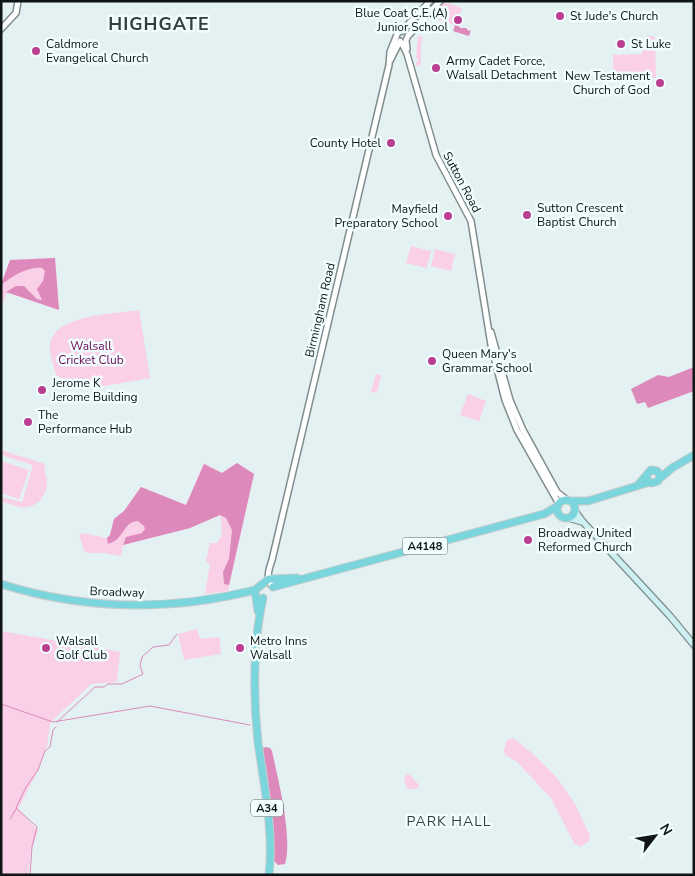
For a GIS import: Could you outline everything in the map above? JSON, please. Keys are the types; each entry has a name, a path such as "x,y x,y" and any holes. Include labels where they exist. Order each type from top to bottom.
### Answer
{"highway":[{"path":"672,468 649,471 648,479 656,482 672,468 694,455"},
{"path":"655,470 659,473 659,479"},
{"name":"A4148","path":"544,514 565,517 588,501 638,485 648,479"},
{"name":"A4148","path":"259,595 274,587 305,578 544,514 568,501 588,501"},
{"path":"568,501 574,505 575,510"},
{"path":"558,505 557,510 565,517"},
{"name":"A4148","path":"272,579 305,578"},
{"path":"272,579 274,587"},
{"path":"259,595 272,579"},
{"name":"Broadway","path":"1,584 40,595 75,601 140,606 259,595"},
{"name":"A34","path":"259,595 256,656 256,720 269,819 270,875"}],"main road":[{"path":"575,510 583,522 670,616 694,645"},
{"path":"565,517 583,522"}],"street":[{"path":"1,29 16,13 18,1"},
{"path":"402,39 407,32 402,31 430,1"},
{"name":"Birmingham Road","path":"272,579 272,560 389,65 402,39 440,1"},
{"name":"Sutton Road","path":"402,39 436,154 471,222 491,345 511,416 558,505"},
{"name":"Sutton Road","path":"487,322 510,400 523,430 558,492 568,501"}],"green space":[{"path":"444,2 462,8 455,25 431,17"},
{"path":"647,35 655,37 656,78 613,78 613,55 642,54"},
{"path":"418,36 423,37 421,65 416,66 418,61 416,57"},
{"path":"411,246 431,251 427,268 406,263"},
{"path":"435,249 455,254 451,271 431,266"},
{"path":"55,258 59,310 7,292 1,308 1,284 10,260"},
{"name":"Walsall Cricket Club","path":"139,310 150,378 87,389 71,385 56,375 50,348 54,334 74,321 88,317"},
{"path":"376,374 381,375 377,393 371,392"},
{"path":"468,394 486,401 479,421 460,415"},
{"path":"1,450 45,464 44,469 47,483 45,493 35,504 21,507 1,501 1,497 22,502 33,465 1,455"},
{"path":"1,461 29,470 19,499 1,493"},
{"path":"204,463 222,473 237,463 254,474 228,591 205,594 210,564 206,561 210,543 217,543 222,534 220,515 190,528 123,545 121,556 87,553 84,551 79,534 107,538 110,535 114,519 124,511 141,487 186,505"},
{"path":"197,629 200,639 219,637 221,654 184,660 178,634"},
{"name":"Walsall Golf Club","path":"1,631 120,652 117,682 91,684 50,723 47,746 38,770 18,809 38,831 31,850 28,875 1,875"},
{"path":"513,738 532,753 557,778 575,804 590,836 589,841 581,847 574,843 551,798 516,761 505,755 504,750 507,740"},
{"path":"407,774 419,785 417,789 407,789 404,779"}],"shaded area":[{"path":"452,22 457,22 460,28 471,30 469,36 453,31 455,25"},
{"path":"55,258 59,310 6,292 16,286 24,286 37,299 42,300 37,289 43,281 45,271 42,268 26,270 1,285 10,260"},
{"path":"694,367 694,391 648,408 645,402 637,404 631,389 658,375 669,377"},
{"path":"237,463 254,474 229,585 224,584 223,572 229,559 232,530 226,518 220,515 190,528 123,545 126,537 142,533 145,529 138,521 134,522 129,525 117,540 108,544 107,538 110,535 114,519 124,511 141,487 186,505 204,464 222,473"},
{"path":"266,747 272,751 286,824 287,853 285,864 278,865 274,861 273,825 262,748"}],"waterway":[{"path":"57,722 95,687 104,687 108,684 122,684 143,674 140,666 142,657 153,647 169,645 177,634"},
{"path":"1,704 53,722 150,706 250,725"},
{"path":"30,875 32,847 37,827 16,808 26,787 38,770 45,751 50,747 53,730 56,727"},
{"path":"10,819 16,809"}],"place":[{"name":"St Jude's Church","path":"560,16"},
{"name":"Blue Coat C.E.(A) Junior School","path":"458,20"},
{"name":"St Luke","path":"621,44"},
{"name":"Caldmore Evangelical Church","path":"36,51"},
{"name":"Army Cadet Force, Walsall Detachment","path":"436,68"},
{"name":"New Testament Church of God","path":"660,83"},
{"name":"County Hotel","path":"391,143"},
{"name":"Sutton Crescent Baptist Church","path":"527,215"},
{"name":"Mayfield Preparatory School","path":"448,216"},
{"name":"Queen Mary's Grammar School","path":"432,361"},
{"name":"Jerome K Jerome Building","path":"42,390"},
{"name":"The Performance Hub","path":"28,422"},
{"name":"Broadway United Reformed Church","path":"528,540"},
{"name":"Walsall Golf Club","path":"46,648"},
{"name":"Metro Inns Walsall","path":"240,648"}],"district":[{"name":"HIGHGATE","path":"159,24"},
{"name":"PARK HALL","path":"449,821"}]}
